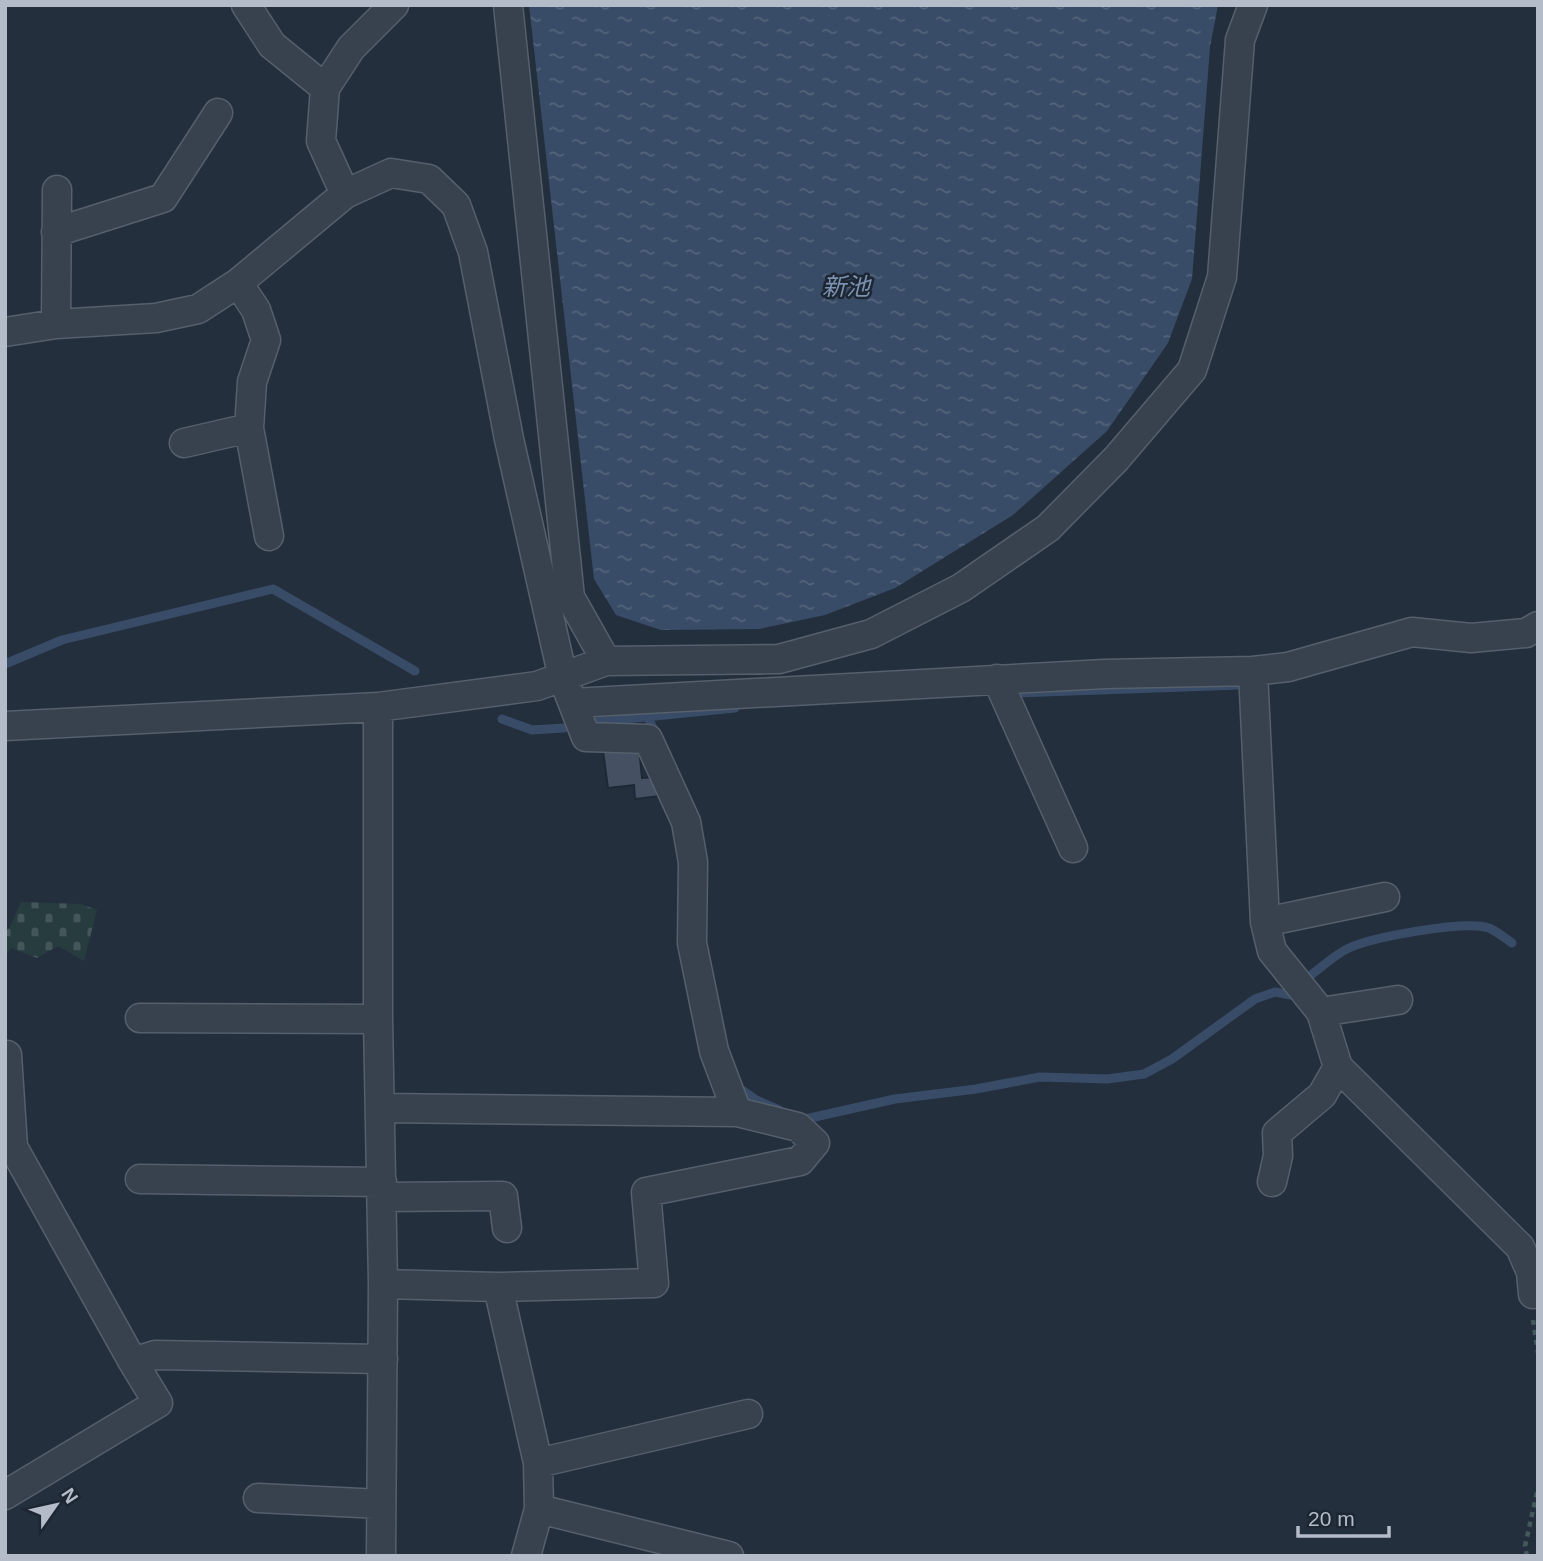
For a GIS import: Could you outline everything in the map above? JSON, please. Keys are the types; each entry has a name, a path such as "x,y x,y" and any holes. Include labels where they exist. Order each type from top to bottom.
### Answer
{"street":[{"path":"246,5 272,45 325,88"},
{"path":"345,194 321,141 325,88 351,48 394,5"},
{"path":"508,5 570,597 606,662"},
{"path":"568,690 606,662 779,659 872,634 961,588 1048,528 1116,459 1192,370 1222,277 1240,40 1253,5"},
{"path":"57,232 163,198 218,113"},
{"path":"5,332 56,324 156,318 198,309 238,283 345,194 391,173 429,179 456,205 473,252 509,439 568,690 586,737 648,739 686,822 693,862 692,943 714,1051 737,1112"},
{"path":"56,324 57,190"},
{"path":"238,283 256,310 266,340 252,382 249,428 269,536"},
{"path":"184,443 249,428"},
{"path":"5,726 378,707 537,686 568,690 1253,671 1288,667 1412,632 1471,638 1526,633 1538,626"},
{"path":"1253,671 1265,922 1272,951 1321,1012 1338,1068 1520,1247 1531,1272 1533,1294"},
{"path":"997,680 1073,848"},
{"path":"378,707 378,1019 382,1108 383,1284 381,1556"},
{"path":"1265,922 1385,897"},
{"path":"1321,1012 1398,1000"},
{"path":"141,1018 378,1019"},
{"path":"5,1495 158,1403 9,1144 7,1055"},
{"path":"1272,1182 1278,1156 1277,1133 1322,1095 1338,1068"},
{"path":"382,1108 737,1112 798,1127 815,1143 800,1161 646,1192 654,1283 498,1287 383,1284"},
{"path":"140,1179 503,1196 507,1228"},
{"path":"498,1287 538,1463 539,1509 526,1556"},
{"path":"133,1362 155,1355 383,1359"},
{"path":"538,1463 748,1414"},
{"path":"258,1498 381,1504"},
{"path":"539,1509 729,1556"}],"path":[{"path":"1527,1556 1525,1546 1538,1488"}],"green space":[{"path":"21,902 81,904 97,910 84,961 58,946 37,958 11,948 5,957 5,930 9,929"}],"water":[{"name":"新池","path":"529,5 1218,5 1210,47 1192,279 1168,343 1107,431 1013,515 895,588 825,615 759,629 661,630 616,615 594,579"}],"building":[{"path":"639,747 642,778 658,777 660,796 635,799 634,785 608,788 603,751"}],"waterway":[{"path":"5,664 62,640 273,589 415,671"},
{"path":"1015,693 1240,685"},
{"path":"595,722 735,708"},
{"path":"648,718 657,736"},
{"path":"502,719 532,730 564,728"},
{"path":"1308,977 1349,948 1377,939 1419,931 1477,926 1489,928 1512,943"},
{"path":"801,1120 895,1099 976,1089 1040,1077 1107,1079 1144,1074 1172,1059 1255,999 1275,992 1291,995"},
{"path":"736,1086 756,1100 779,1110"}]}
